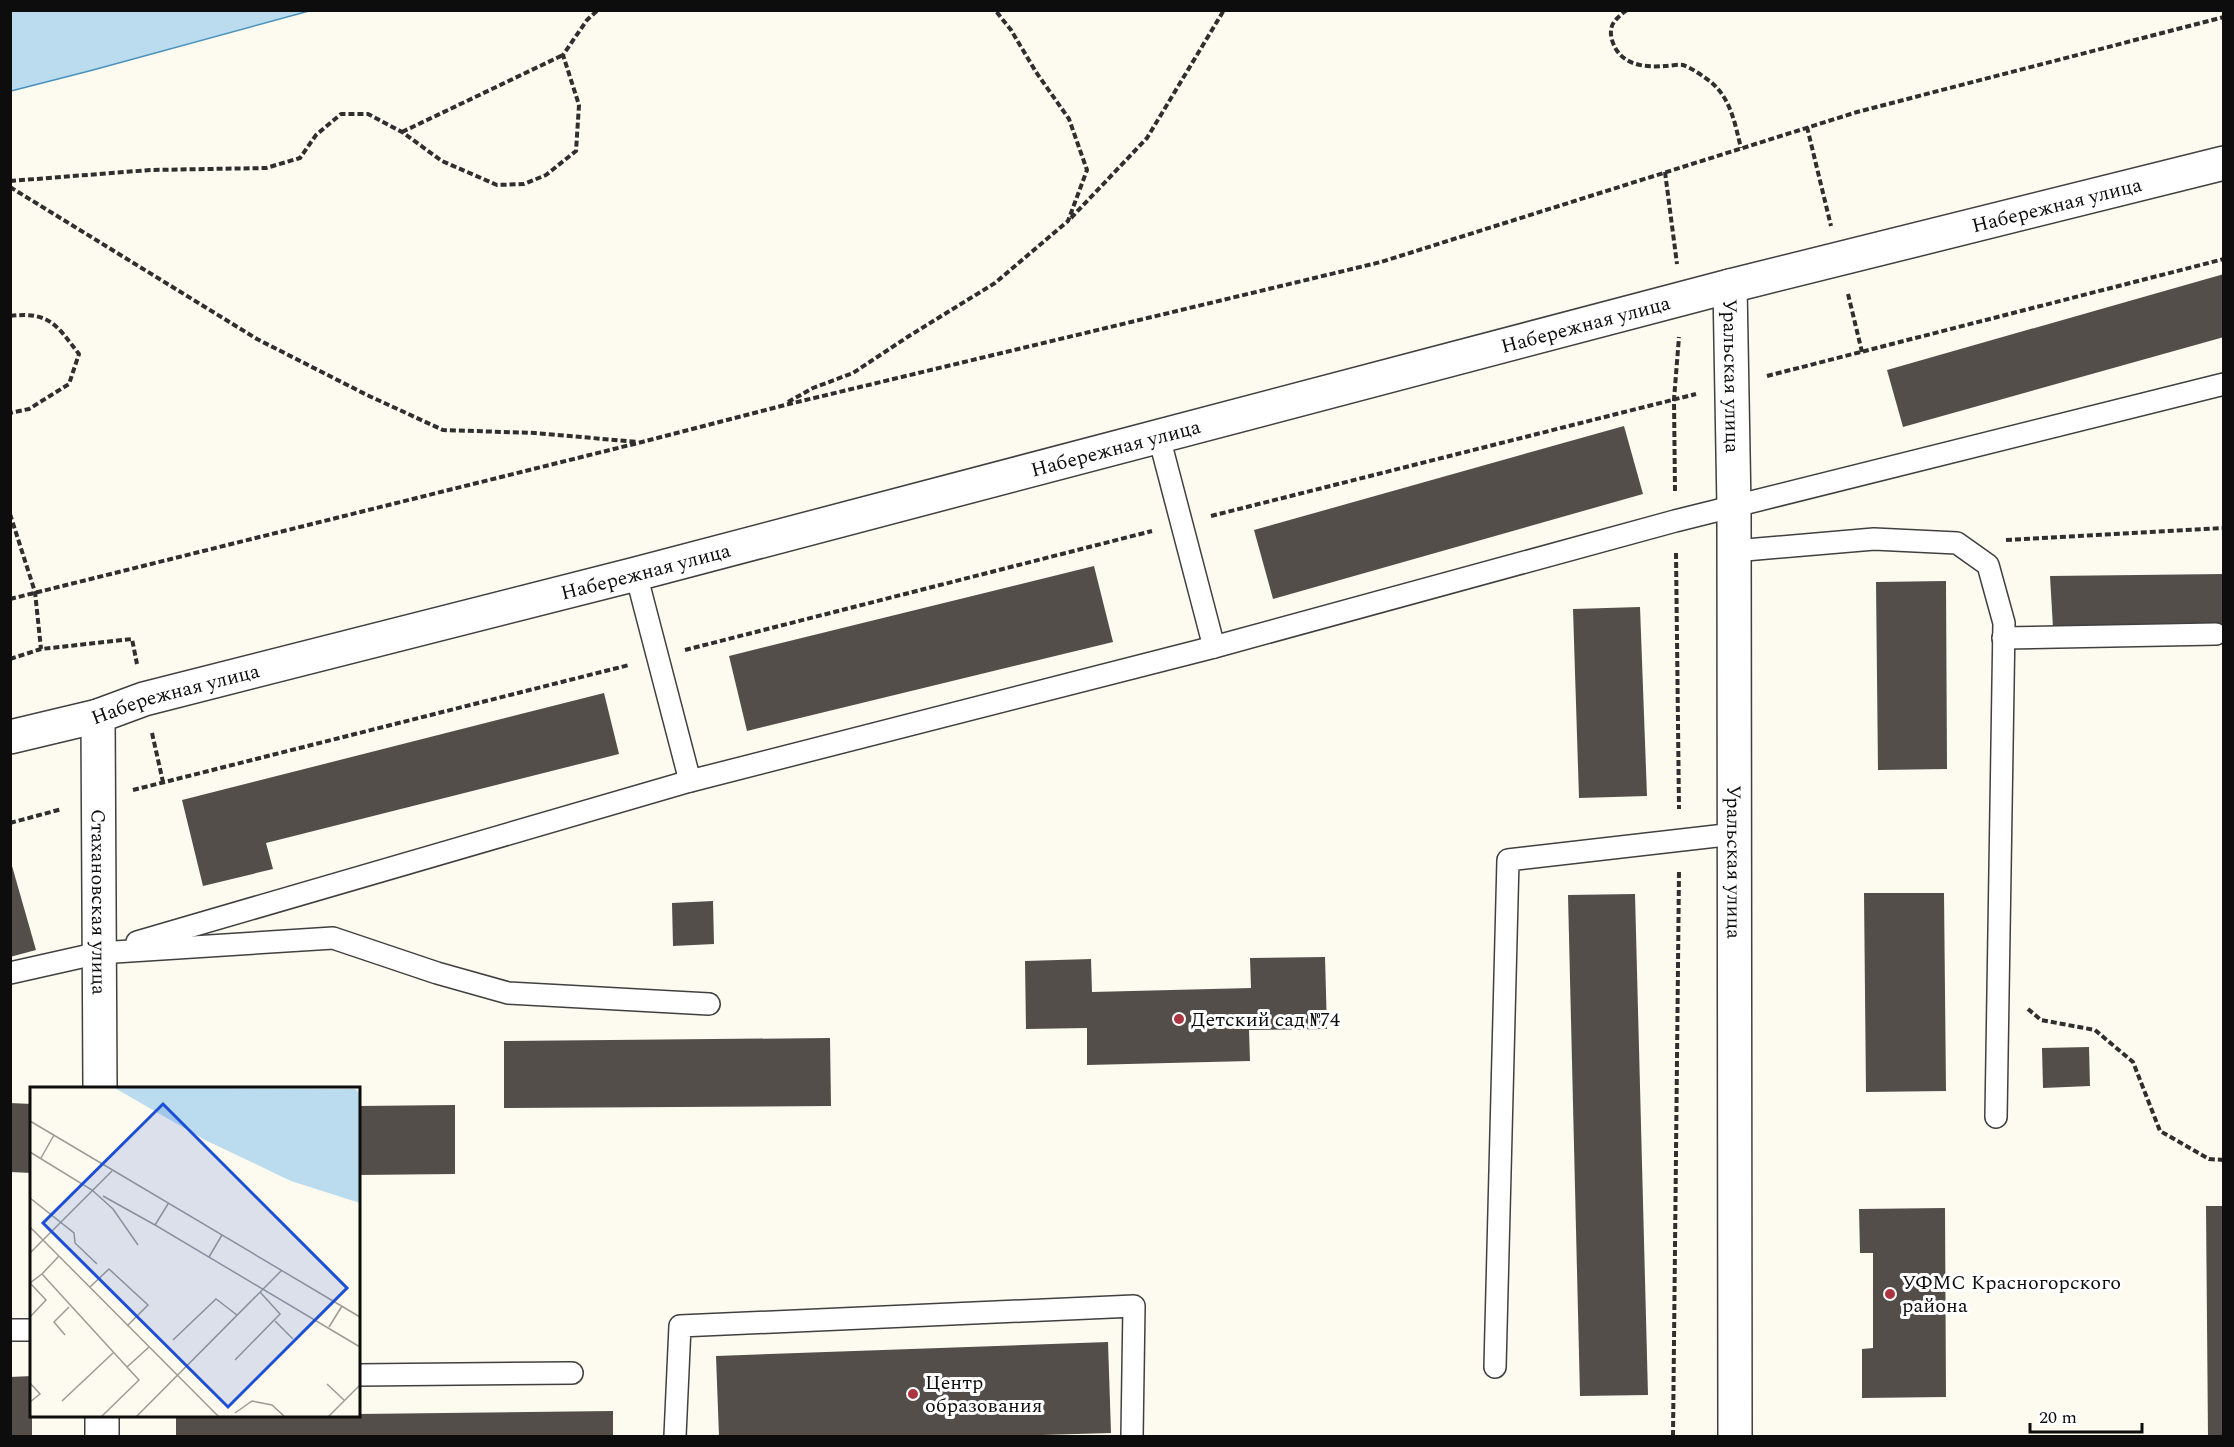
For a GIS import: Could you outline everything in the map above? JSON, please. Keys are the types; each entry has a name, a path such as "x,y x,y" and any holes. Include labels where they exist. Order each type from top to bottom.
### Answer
{"street":[{"name":"Набережная улица","path":"10,737 98,716 156,696 636,574 1730,286 2223,163"},
{"name":"Уральская улица","path":"1730,286 1734,508 1735,1437"},
{"name":"Стахановская улица","path":"98,716 100,1087"},
{"path":"102,1417 102,1437"}],"lane":[{"path":"10,973 99,953 690,781 1214,647 1675,521 2223,384"},
{"path":"1159,437 1214,647"},
{"path":"1734,551 1874,539 1957,543 1988,566 2004,622 1996,1117"},
{"path":"636,574 690,781"},
{"path":"2003,638 2216,634"},
{"path":"1495,1367 1508,860 1734,834"},
{"path":"99,953 333,938 437,973 508,993 709,1004"},
{"path":"675,1437 681,1326 1134,1306 1132,1437"},
{"path":"10,1330 30,1330"},
{"path":"360,1375 572,1373"}],"path":[{"path":"402,132 563,55 587,20 598,10"},
{"path":"995,10 1011,30 1036,72 1069,119 1087,170 1068,221"},
{"path":"784,405 813,388 854,373 994,283 1068,221 1147,138 1224,10"},
{"path":"1627,10 1613,21 1610,32 1613,45 1622,59 1639,65 1661,67 1682,65 1710,81 1722,93 1734,116 1741,148"},
{"path":"10,598 784,405 1382,262 1857,112 2223,17"},
{"path":"10,181 150,170 266,168 300,158 316,135 341,114 368,114 402,132 442,161 497,185 524,184 546,175 576,151 579,105 563,55"},
{"path":"1807,127 1862,352"},
{"path":"1665,172 1682,299 1674,399 1679,841 1673,1437"},
{"path":"10,187 257,339 367,395 443,430 535,433 642,442"},
{"path":"10,824 98,798 2223,260"},
{"path":"10,316 23,314 52,321 79,354 69,384 29,409 10,413"},
{"path":"10,514 35,592 41,649 10,659"},
{"path":"1957,543 2223,528"},
{"path":"1998,983 2042,1020 2095,1030 2133,1062 2160,1131 2209,1160 2223,1160"}],"water":[{"path":"11,10 309,11 11,91"}],"building":[{"path":"2224,274 2224,337 1903,427 1887,370"},
{"path":"1624,426 1643,494 1273,599 1254,530"},
{"path":"1094,566 1113,642 747,731 729,656"},
{"path":"2224,574 2224,628 2053,628 2050,576"},
{"path":"1946,581 1947,769 1878,770 1876,582"},
{"path":"1640,607 1647,796 1579,798 1573,609"},
{"path":"604,693 619,754 266,843 273,869 203,886 182,800"},
{"path":"10,859 36,950 10,957"},
{"path":"1864,893 1944,893 1946,1091 1866,1092"},
{"path":"1635,894 1648,1395 1580,1396 1568,895"},
{"path":"713,901 714,944 673,946 672,903"},
{"path":"1325,957 1327,1029 1249,1030 1250,1061 1087,1065 1087,1028 1026,1029 1025,961 1091,959 1092,992 1251,988 1250,958"},
{"path":"830,1038 831,1106 504,1108 504,1041"},
{"path":"2089,1047 2090,1086 2043,1088 2042,1048"},
{"path":"10,1103 30,1104 30,1173 10,1172"},
{"path":"455,1105 455,1174 360,1175 360,1106"},
{"path":"2206,1206 2224,1206 2224,1436 2208,1436"},
{"path":"1945,1208 1946,1397 1862,1398 1862,1349 1873,1348 1873,1253 1860,1253 1859,1209"},
{"name":"Центр образования","path":"1108,1342 1111,1433 1008,1436 719,1436 716,1356"},
{"path":"30,1376 32,1436 10,1436 10,1377"},
{"path":"613,1411 613,1436 176,1436 176,1417 360,1417 360,1414"}],"place":[{"name":"Детский сад №74","path":"1179,1019"},
{"name":"УФМС Красногорского района","path":"1890,1294"},
{"name":"Центр образования","path":"913,1394"}]}
